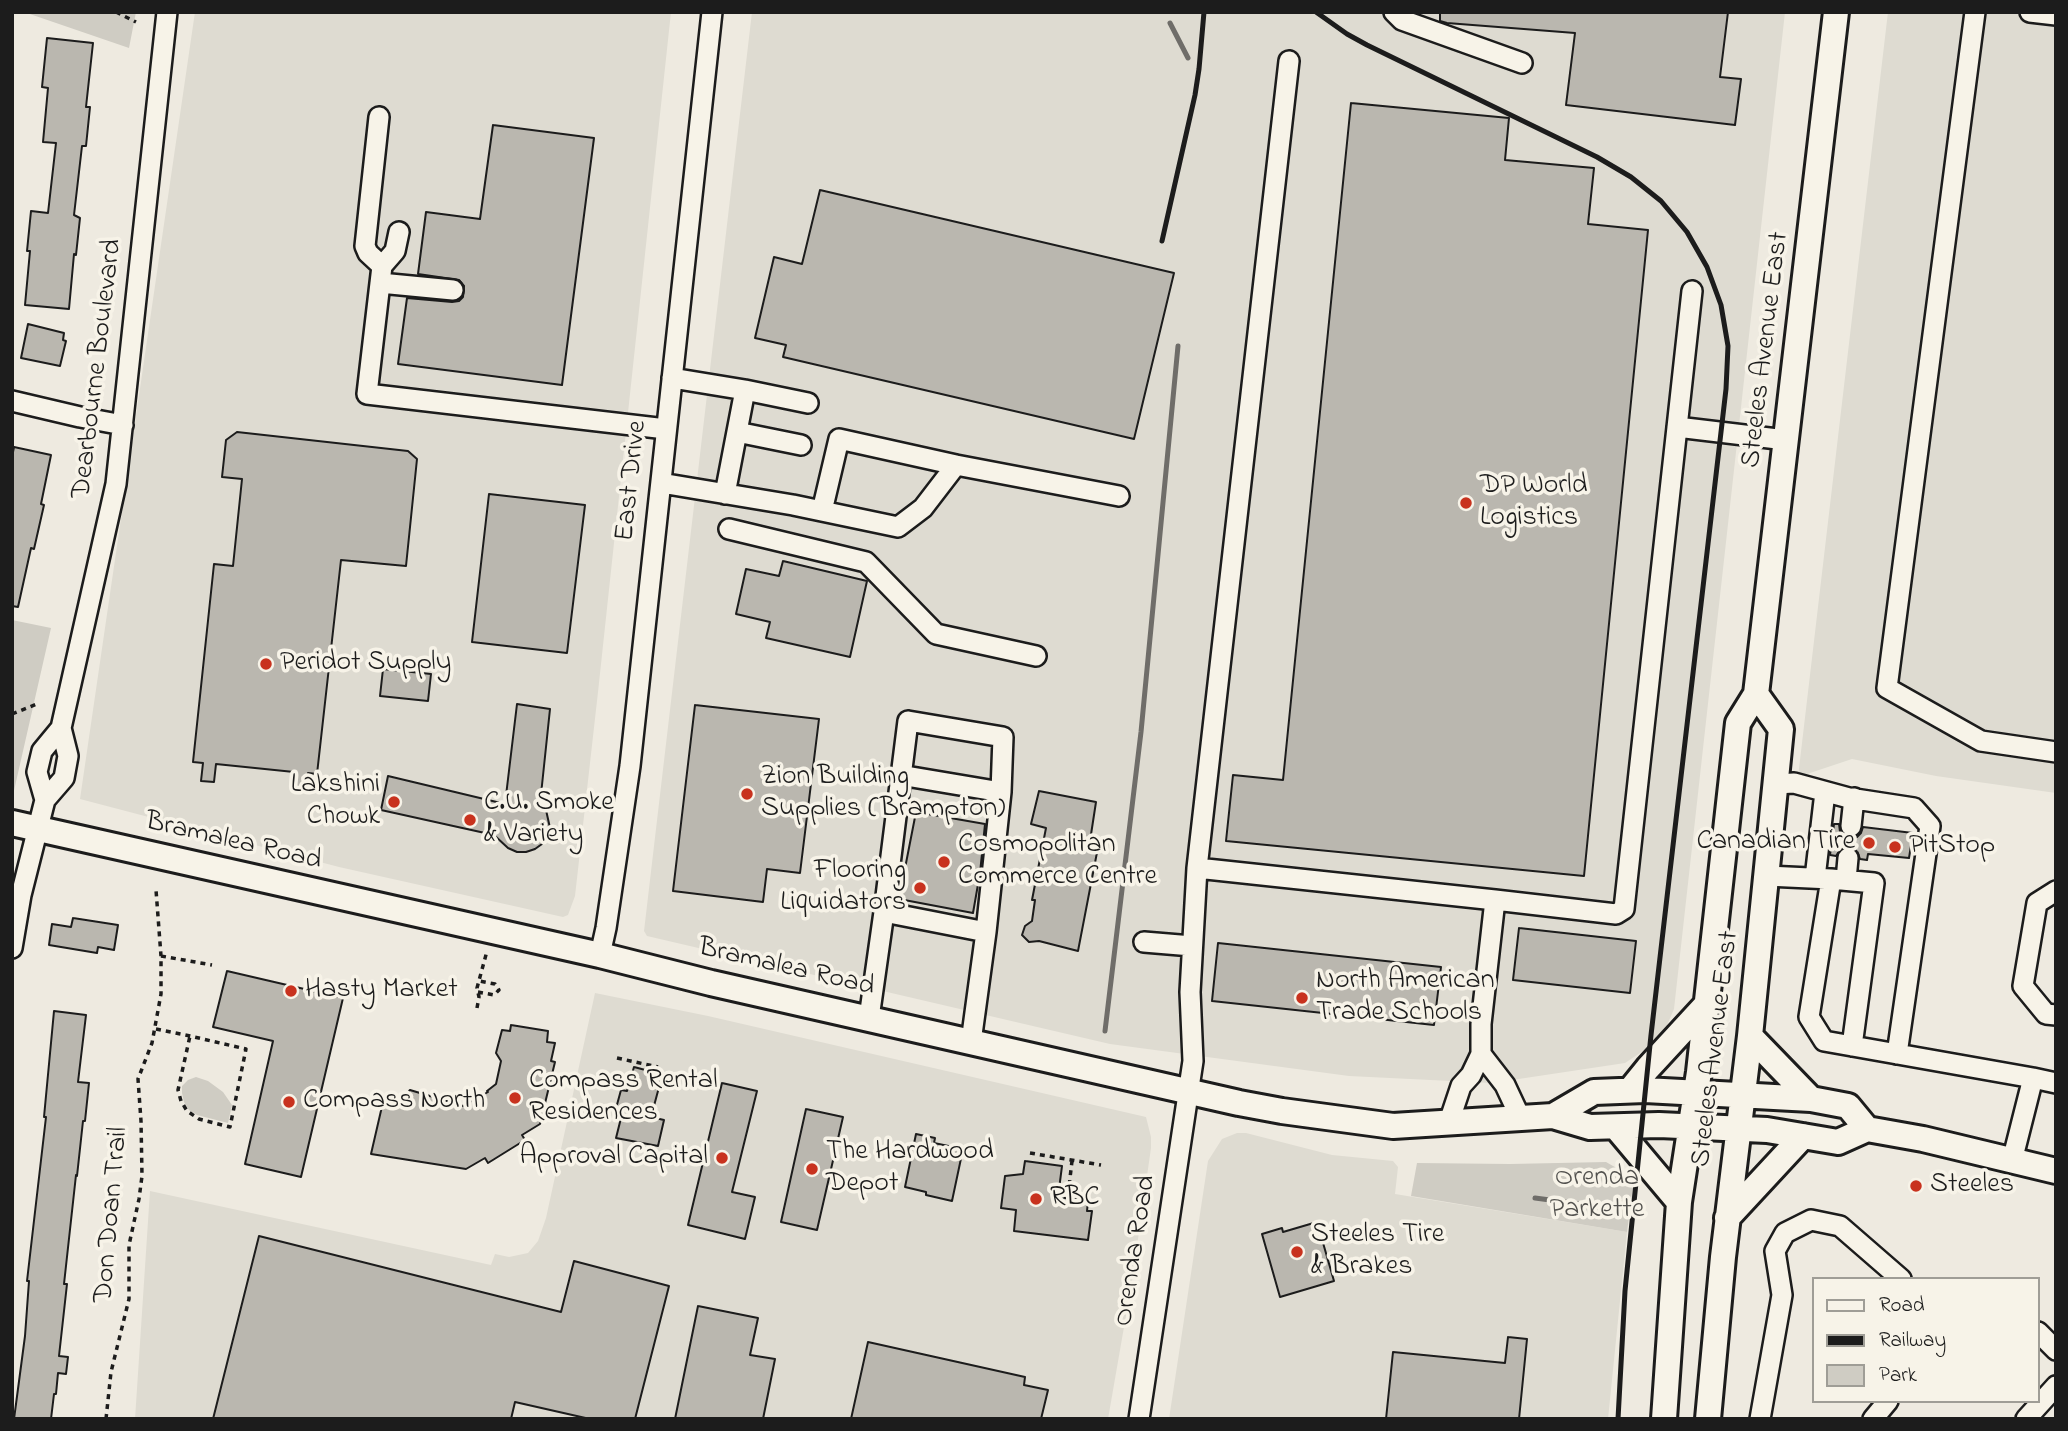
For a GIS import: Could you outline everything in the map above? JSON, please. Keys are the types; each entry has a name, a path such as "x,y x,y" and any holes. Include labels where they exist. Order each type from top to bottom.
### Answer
{"main road":[{"name":"Steeles Avenue East","path":"1664,1419 1679,1202 1707,1004 1738,723 1756,694 1836,12"},
{"name":"Steeles Avenue East","path":"1708,1419 1727,1217 1767,876 1781,729 1756,694"},
{"name":"Bramalea Road","path":"12,823 1282,1111 1378,1125 1553,1116 1590,1128 1659,1125 1767,1130 1838,1142 1867,1129 1848,1107 1811,1099 1631,1090 1594,1091 1553,1116"},
{"path":"1631,1090 1707,1004"},
{"path":"1749,1035 1811,1099"},
{"path":"1616,1127 1679,1202"},
{"path":"1867,1129 1923,1139 2056,1171"},
{"path":"1727,1217 1803,1136"}],"street":[{"name":"Dearbourne Boulevard","path":"12,948 20,895 45,800 64,778 68,756 61,728 116,484 167,12"},
{"name":"East Drive","path":"600,955 630,766 712,12"},
{"path":"1394,12 1402,20 1522,63"},
{"path":"1975,12 1887,688 1981,741 2056,752"},
{"path":"2030,12 2056,15"},
{"name":"Orenda Road","path":"1139,1419 1193,1060 1190,992 1197,868 1289,61"},
{"path":"379,117 365,246 381,275 453,290"},
{"path":"399,232 395,251 381,275 368,394 666,429"},
{"path":"1197,868 1616,914 1624,909 1692,291"},
{"path":"672,378 808,403"},
{"path":"725,494 745,390"},
{"path":"12,401 123,425"},
{"path":"1676,427 1786,440"},
{"path":"737,432 801,444"},
{"path":"822,512 839,439 956,465 1119,496"},
{"path":"661,483 898,527 923,508 956,465"},
{"path":"729,529 866,562 936,634 1036,656"},
{"path":"869,1018 908,721 1003,737 1002,792 971,1042"},
{"name":"Dearbourne Boulevard","path":"45,800 37,772 41,751 61,728"},
{"path":"900,775 1002,792"},
{"path":"1776,784 1794,783 1825,792 1914,808 1930,826 1897,1054"},
{"path":"1825,792 1830,879 1809,1017 1824,1041 2056,1083"},
{"path":"1851,826 1854,798"},
{"path":"1830,879 1848,858"},
{"path":"1767,876 1874,883 1852,1046"},
{"path":"2056,891 2037,903 2024,986 2046,1014 2056,1015"},
{"path":"1449,1122 1461,1086 1471,1075 1481,1054 1481,1024 1496,900"},
{"path":"884,912 986,932"},
{"path":"1144,942 1192,946"},
{"path":"1481,1054 1505,1085 1520,1117"},
{"path":"2012,1161 2033,1079"},
{"path":"1760,1419 1782,1296 1774,1251 1785,1233 1811,1220 1840,1226 1898,1277"},
{"path":"2040,1334 2056,1350"},
{"path":"2026,1419 2056,1386"},
{"path":"1873,1419 1886,1403"}],"path":[{"path":"116,12 136,22"},
{"path":"12,714 37,704"},
{"name":"Don Doan Trail","path":"106,1419 111,1372 129,1299 129,1245 142,1177 138,1079 148,1058 156,1029 161,994 156,890"},
{"path":"477,1008 479,981 492,932"},
{"path":"161,956 212,965"},
{"path":"478,992 494,995 499,990 495,984 479,981"},
{"path":"156,1029 190,1036 246,1049 230,1127 199,1119 187,1111 181,1101 178,1090 190,1036"},
{"path":"617,1058 658,1067"},
{"path":"1030,1153 1101,1165"},
{"path":"1068,1195 1072,1161"}],"shaded area":[{"path":"195,12 671,12 575,896 568,915 563,917 339,867 80,799"},
{"path":"752,12 1785,12 1674,1009 1665,1030 1646,1049 1625,1063 1492,1083 1349,1076 1110,1044 647,936 644,931"},
{"path":"1888,12 2056,12 2056,793 1936,776 1852,759 1798,777"},
{"path":"595,993 708,1016 1146,1117 1151,1148 1108,1419 135,1419 150,1191 491,1265 495,1254 509,1257 528,1253 538,1241 546,1218"},
{"path":"1237,1133 1332,1155 1393,1161 1398,1167 1395,1194 1627,1232 1608,1419 1169,1419 1208,1161 1222,1139"}],"green space":[{"path":"24,12 136,12 129,48"},
{"path":"12,620 51,628 13,795 12,795"},
{"path":"196,1077 208,1081 223,1092 232,1105 228,1123 197,1115 189,1110 184,1102 182,1086"},
{"name":"Orenda Parkette","path":"1606,1162 1634,1178 1627,1232 1411,1196 1417,1163"}],"building":[{"path":"1440,12 1728,12 1720,77 1741,79 1735,125 1566,105 1575,33 1447,23 1440,21"},
{"path":"47,38 93,43 86,107 90,107 86,146 82,146 74,215 80,218 69,309 25,305 31,211 48,213 56,143 43,142 48,88 42,87"},
{"name":"DP World Logistics","path":"1351,103 1509,118 1505,160 1594,168 1588,224 1648,230 1584,876 1226,841 1233,775 1283,780"},
{"path":"493,125 594,138 562,385 398,364 407,298 452,302 463,297 464,286 459,280 418,274 426,212 480,219"},
{"path":"820,190 1174,273 1134,439 783,357 786,345 755,338 774,257 802,264"},
{"path":"28,324 64,333 63,340 66,341 60,366 21,358"},
{"name":"Peridot Supply","path":"237,432 408,451 417,459 406,566 341,560 317,774 308,773 306,792 292,791 294,772 216,764 214,782 201,781 203,763 193,762 214,564 233,566 242,479 222,477 226,440"},
{"path":"14,447 51,455 41,504 44,505 18,607 12,606"},
{"path":"489,494 585,505 567,653 472,642"},
{"path":"783,561 867,581 850,657 766,638 770,622 736,614 746,569 779,576"},
{"path":"383,669 431,674 428,701 380,696"},
{"path":"517,704 550,709 540,804 546,810 550,828 542,844 526,852 517,852 508,848 494,835 381,810 388,776 505,804"},
{"name":"Zion Building Supplies (Brampton)","path":"695,705 819,719 800,873 767,869 763,902 673,891"},
{"path":"1039,791 1096,802 1090,841 1099,842 1078,951 1039,941 1029,942 1022,935 1025,926 1032,921 1035,900 1032,900 1046,828 1031,824"},
{"name":"Cosmopolitan Commerce Centre","path":"916,812 985,824 973,913 899,899"},
{"name":"Canadian Tire","path":"1834,824 1839,824 1840,832 1849,838 1857,837 1863,827 1913,833 1909,858 1868,854 1867,860 1860,859 1856,848 1848,846 1842,847 1836,856 1830,855"},
{"path":"73,918 118,925 114,950 98,947 97,953 49,945 52,924 71,927"},
{"path":"1519,928 1636,941 1630,993 1513,980"},
{"path":"1218,943 1441,967 1434,1025 1212,1001"},
{"name":"Compass North","path":"227,971 343,998 301,1177 245,1164 273,1041 213,1027"},
{"path":"54,1011 86,1015 78,1082 89,1083 64,1284 67,1284 59,1356 68,1357 66,1374 58,1373 51,1419 14,1419 25,1336 27,1281 46,1117"},
{"name":"Compass Rental Residences","path":"511,1025 548,1031 547,1042 555,1043 551,1061 555,1062 540,1124 522,1135 525,1140 488,1163 485,1158 466,1169 371,1154 383,1102 395,1104 397,1096 405,1096 410,1090 463,1106 488,1092 496,1084 501,1061 496,1053 502,1030 510,1031"},
{"path":"634,1067 662,1076 651,1117 664,1120 658,1146 616,1138 622,1114 615,1112 621,1090 627,1091"},
{"path":"722,1083 757,1091 732,1192 755,1197 745,1239 688,1225"},
{"name":"The Hardwood Depot","path":"806,1109 843,1117 817,1230 781,1222"},
{"path":"916,1134 935,1138 934,1143 963,1149 952,1201 905,1187"},
{"name":"RBC","path":"1025,1161 1062,1166 1058,1197 1088,1201 1087,1211 1092,1211 1088,1240 1014,1231 1016,1210 1001,1208 1005,1176 1023,1174"},
{"path":"1317,1222 1334,1281 1280,1297 1262,1234 1282,1228 1283,1232"},
{"path":"259,1236 561,1312 574,1261 669,1286 635,1419 590,1419 515,1402 511,1419 213,1419"},
{"path":"698,1306 758,1318 750,1355 775,1359 763,1419 675,1419"},
{"path":"1508,1337 1527,1339 1519,1419 1386,1419 1393,1352 1505,1363"},
{"path":"868,1342 1025,1377 1024,1385 1048,1390 1041,1419 851,1419"}],"waterway":[{"path":"1170,23 1188,58"},
{"path":"1105,1031 1141,732 1178,346"},
{"path":"1535,1198 1603,1207"}],"tunnel":[{"path":"1848,858 1851,826"}],"railway":[{"path":"1162,241 1195,95 1204,12"},
{"path":"1316,12 1367,45 1597,157 1631,177 1661,201 1687,232 1707,267 1721,305 1728,346 1726,389 1651,1035 1625,1291 1618,1419"}],"place":[{"name":"DP World Logistics","path":"1466,503"},
{"name":"Peridot Supply","path":"266,664"},
{"name":"Zion Building Supplies (Brampton)","path":"747,794"},
{"name":"Lakshini Chowk","path":"394,802"},
{"name":"C.U. Smoke & Variety","path":"470,820"},
{"name":"Canadian Tire","path":"1869,843"},
{"name":"PitStop","path":"1895,847"},
{"name":"Cosmopolitan Commerce Centre","path":"944,862"},
{"name":"Flooring Liquidators","path":"920,888"},
{"name":"Hasty Market","path":"291,991"},
{"name":"North American Trade Schools","path":"1302,998"},
{"name":"Compass Rental Residences","path":"515,1098"},
{"name":"Compass North","path":"289,1102"},
{"name":"Approval Capital","path":"722,1158"},
{"name":"The Hardwood Depot","path":"812,1169"},
{"name":"Steeles","path":"1916,1186"},
{"name":"RBC","path":"1036,1199"},
{"name":"Steeles Tire & Brakes","path":"1297,1252"}]}
